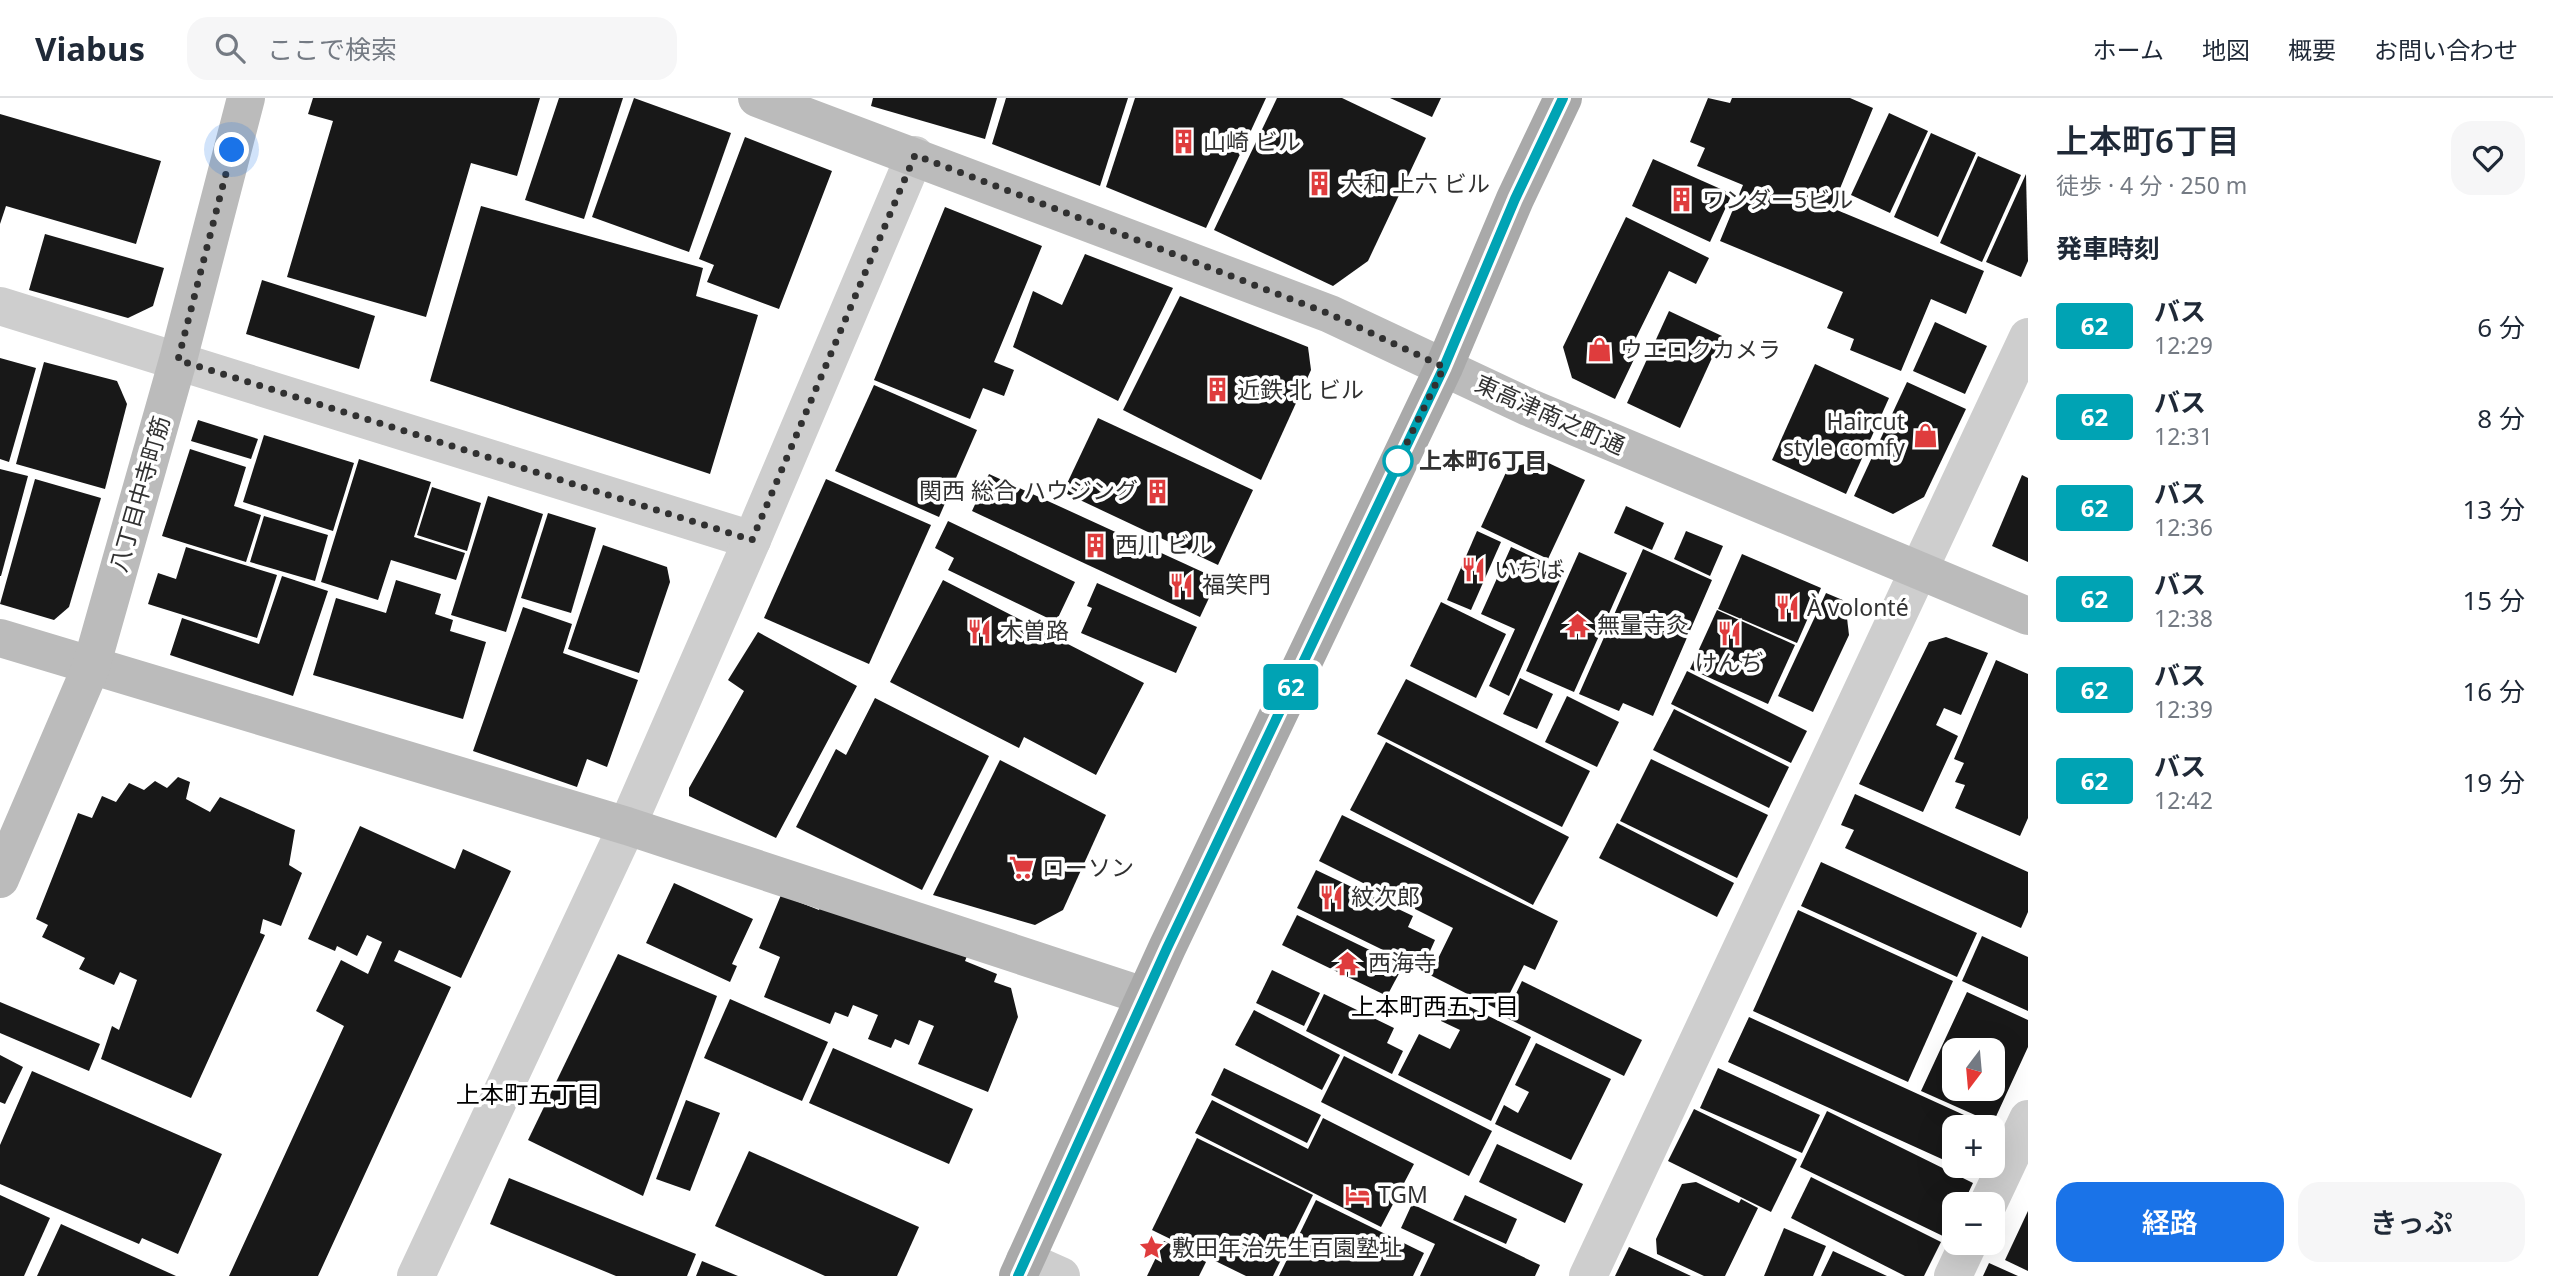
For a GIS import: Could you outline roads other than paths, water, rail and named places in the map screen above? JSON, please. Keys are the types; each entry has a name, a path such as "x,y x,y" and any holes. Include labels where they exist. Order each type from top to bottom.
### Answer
{"main road":[{"path":"1022,1268 1144,996 1444,367 1515,199 1563,98"}],"street":[{"name":"八丁目中寺町筋","path":"0,879 91,667 178,360 246,98"},
{"name":"東高津南之町通","path":"757,98 915,155 1330,314 1528,407 2028,616"},
{"path":"416,1276 627,826 915,155"},
{"path":"0,306 752,540"},
{"path":"1588,1276 2028,337"},
{"path":"0,638 627,826 1144,996"},
{"path":"1994,1192 2028,1119"},
{"path":"1954,1276 1963,1255"},
{"path":"1022,1268 1061,1276"}],"place":[{"name":"山崎 ビル","path":"1183,142"},
{"name":"大和 上六 ビル","path":"1320,184"},
{"name":"ワンダー5ビル","path":"1682,200"},
{"name":"ウエロクカメラ","path":"1600,350"},
{"name":"近鉄 北 ビル","path":"1217,390"},
{"name":"Haircut style comfy","path":"1925,435"},
{"name":"上本町6丁目","path":"1398,461"},
{"name":"関西 総合 ハウジング","path":"1158,491"},
{"name":"西川 ビル","path":"1095,545"},
{"name":"いちば","path":"1474,570"},
{"name":"福笑門","path":"1182,585"},
{"name":"À volonté","path":"1787,608"},
{"name":"無量寺灸","path":"1577,625"},
{"name":"木曽路","path":"980,631"},
{"name":"けんぢ","path":"1729,633"},
{"name":"ローソン","path":"1022,868"},
{"name":"紋次郎","path":"1331,897"},
{"name":"西海寺","path":"1348,963"},
{"name":"TGM","path":"1358,1195"},
{"name":"敷田年治先生百園塾址","path":"1152,1248"}],"district":[{"name":"上本町西五丁目","path":"1435,1007"},
{"name":"上本町五丁目","path":"528,1095"}]}
